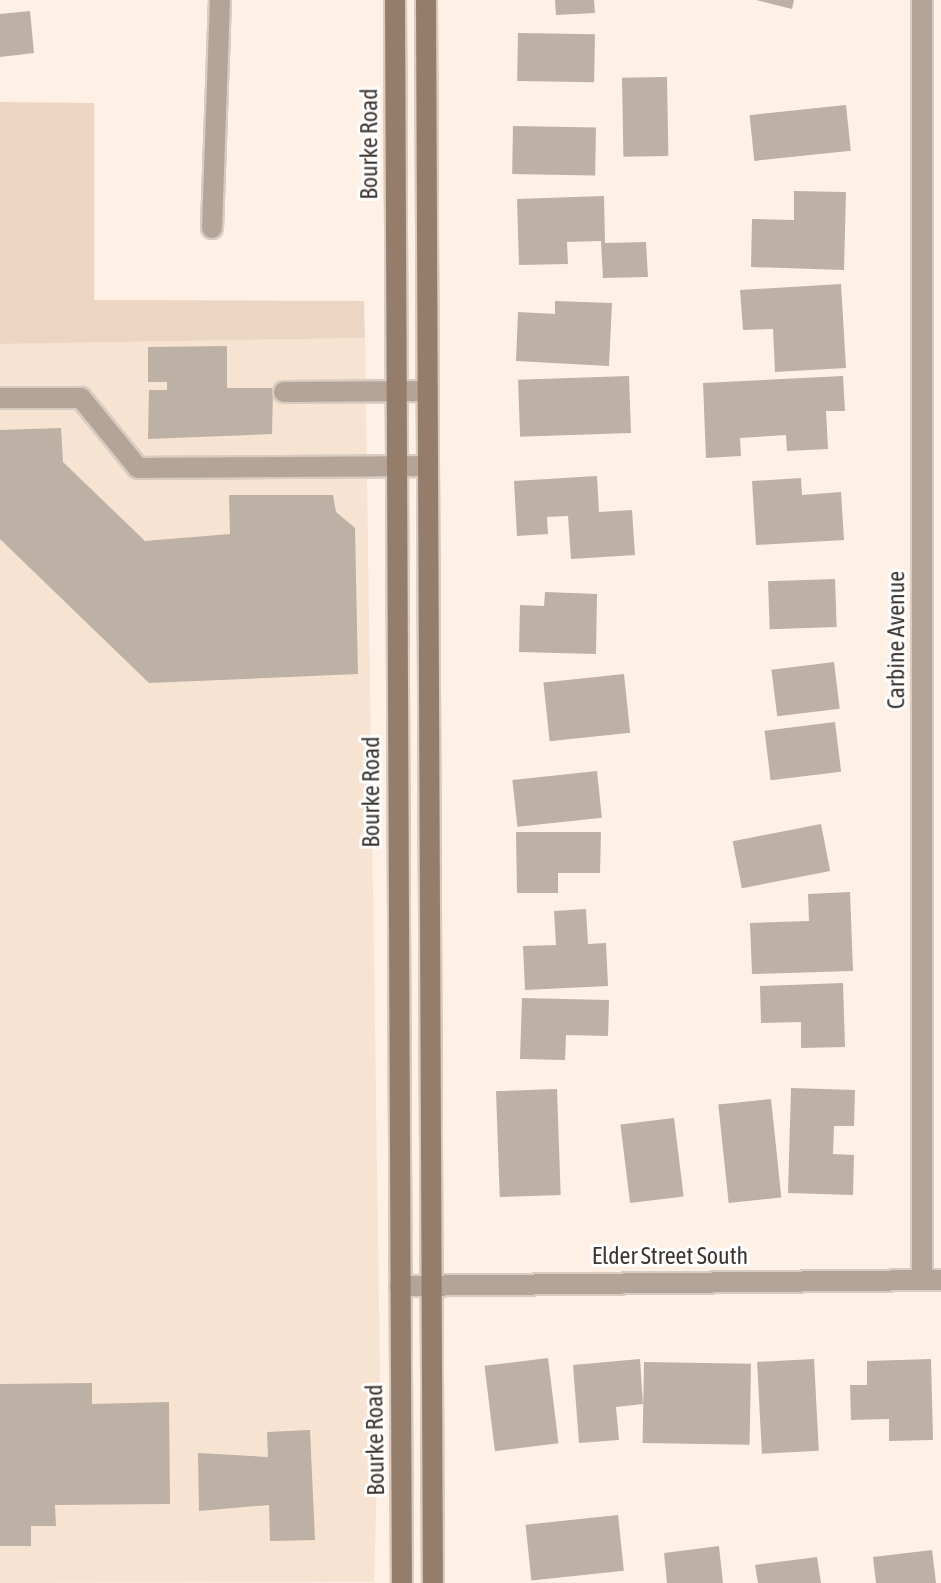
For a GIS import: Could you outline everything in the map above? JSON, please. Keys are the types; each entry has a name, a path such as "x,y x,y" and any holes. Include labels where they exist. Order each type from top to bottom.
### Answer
{"main road":[{"name":"Bourke Road","path":"395,0 402,1583"},
{"path":"426,0 433,1583"}],"street":[{"path":"212,228 220,0"},
{"name":"Carbine Avenue","path":"922,0 931,1280"},
{"path":"284,392 428,391"},
{"path":"0,398 81,398 138,468 428,466"},
{"name":"Elder Street South","path":"400,1286 931,1280"}],"shaded area":[{"path":"0,102 94,103 94,300 364,301 365,338 0,344"},
{"path":"365,338 380,1371 374,1582 0,1583 0,344"}],"building":[{"path":"555,0 594,0 595,13 556,15"},
{"path":"756,0 794,0 792,9"},
{"path":"30,11 34,53 0,57 0,14"},
{"path":"518,33 595,34 594,82 517,81"},
{"path":"667,77 668,156 623,157 622,78"},
{"path":"846,105 851,151 754,161 750,115"},
{"path":"513,126 596,127 595,175 512,174"},
{"path":"794,191 846,192 844,270 751,267 752,219 794,220"},
{"path":"604,196 605,243 646,242 648,277 603,278 601,241 567,242 568,264 519,265 517,199"},
{"path":"841,284 846,368 775,372 773,329 743,330 740,290"},
{"path":"555,301 612,303 609,366 516,361 518,312 555,314"},
{"path":"227,346 227,388 273,388 272,434 148,439 149,390 167,390 167,382 148,382 148,347"},
{"path":"629,376 631,433 520,437 518,380"},
{"path":"843,376 845,411 826,411 828,449 787,451 786,435 740,438 741,456 706,458 703,383"},
{"path":"61,428 63,462 145,541 230,534 229,495 333,495 336,512 355,528 358,674 149,683 0,539 0,430"},
{"path":"597,476 599,512 632,510 635,555 571,559 568,516 547,517 548,534 517,536 514,481"},
{"path":"801,478 802,495 841,492 844,540 756,545 752,481"},
{"path":"835,579 837,627 770,629 768,581"},
{"path":"545,592 597,594 596,654 519,652 520,605 544,606"},
{"path":"834,662 840,709 777,716 771,670"},
{"path":"624,674 630,733 550,741 543,682"},
{"path":"835,722 841,772 771,780 765,731"},
{"path":"597,771 602,818 517,827 512,780"},
{"path":"821,824 830,871 742,888 733,841"},
{"path":"516,832 601,832 600,873 558,873 558,893 517,893"},
{"path":"850,892 853,971 752,974 750,923 809,921 808,894"},
{"path":"586,909 588,944 606,943 608,986 525,990 523,946 556,945 554,911"},
{"path":"843,983 845,1047 801,1048 801,1022 761,1023 760,986"},
{"path":"522,998 609,1000 608,1036 566,1035 565,1060 520,1059"},
{"path":"791,1088 855,1090 854,1126 834,1126 833,1154 854,1155 853,1195 788,1193"},
{"path":"557,1089 561,1195 500,1197 496,1091"},
{"path":"771,1099 781,1197 729,1203 718,1105"},
{"path":"674,1118 684,1196 630,1203 620,1125"},
{"path":"548,1358 558,1443 495,1451 484,1366"},
{"path":"640,1359 643,1404 616,1407 619,1440 579,1443 573,1365"},
{"path":"814,1359 819,1451 762,1454 757,1362"},
{"path":"931,1359 933,1440 889,1441 889,1419 851,1420 850,1385 867,1385 867,1361"},
{"path":"644,1362 751,1364 750,1445 643,1443"},
{"path":"92,1383 92,1404 169,1402 170,1504 55,1505 56,1526 31,1526 31,1546 0,1546 0,1384"},
{"path":"310,1430 315,1540 270,1541 269,1505 199,1511 198,1453 268,1457 267,1432"},
{"path":"618,1515 624,1571 531,1580 526,1525"},
{"path":"719,1546 723,1583 667,1583 664,1553"},
{"path":"932,1550 936,1583 876,1583 873,1557"},
{"path":"817,1557 821,1583 758,1583 755,1565"}]}
